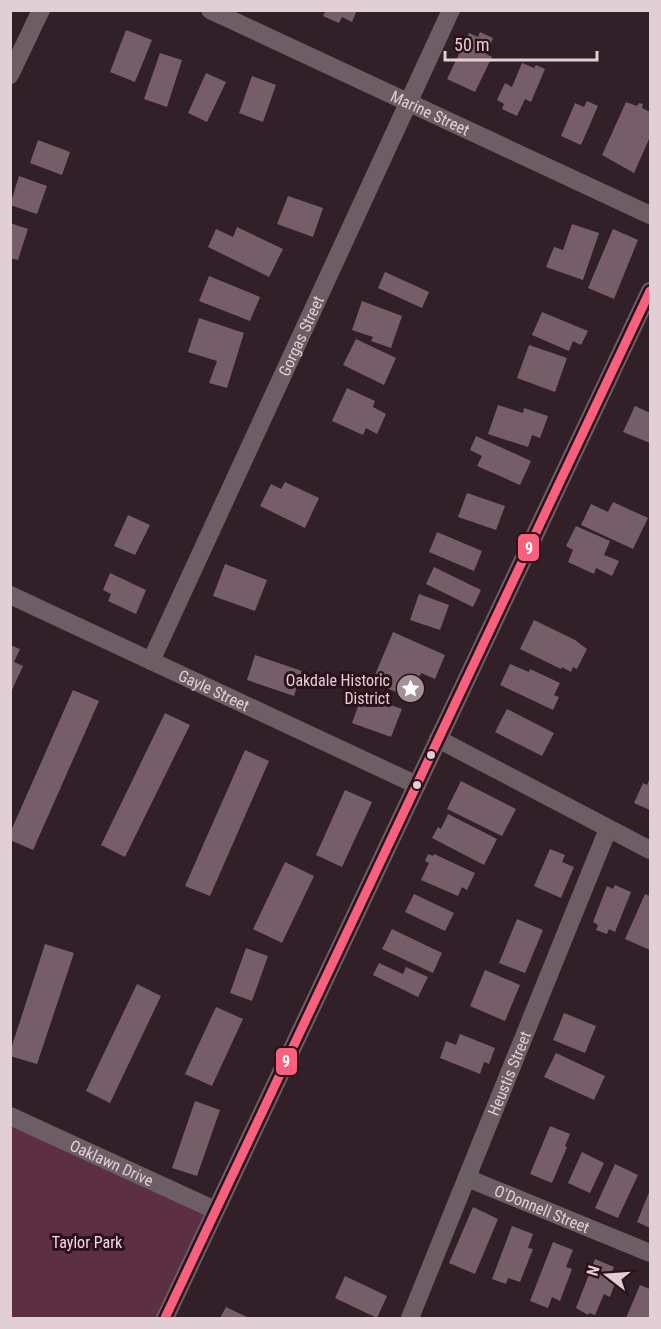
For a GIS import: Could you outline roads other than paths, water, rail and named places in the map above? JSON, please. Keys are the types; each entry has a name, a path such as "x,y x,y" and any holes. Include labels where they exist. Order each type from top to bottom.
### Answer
{"street":[{"path":"10,75 41,10"},
{"name":"Marine Street","path":"210,10 651,215"},
{"name":"Gorgas Street","path":"152,661 451,10"},
{"path":"165,1318 651,291"},
{"name":"Gayle Street","path":"10,595 417,784"},
{"path":"438,739 651,850"},
{"name":"Heustis Street","path":"410,1318 608,829"},
{"name":"Oaklawn Drive","path":"10,1116 215,1210"},
{"name":"O'Donnell Street","path":"467,1178 651,1253"}],"place":[{"name":"Oakdale Historic District","path":"411,689"}],"park label":[{"name":"Taylor Park","path":"87,1242"}]}
